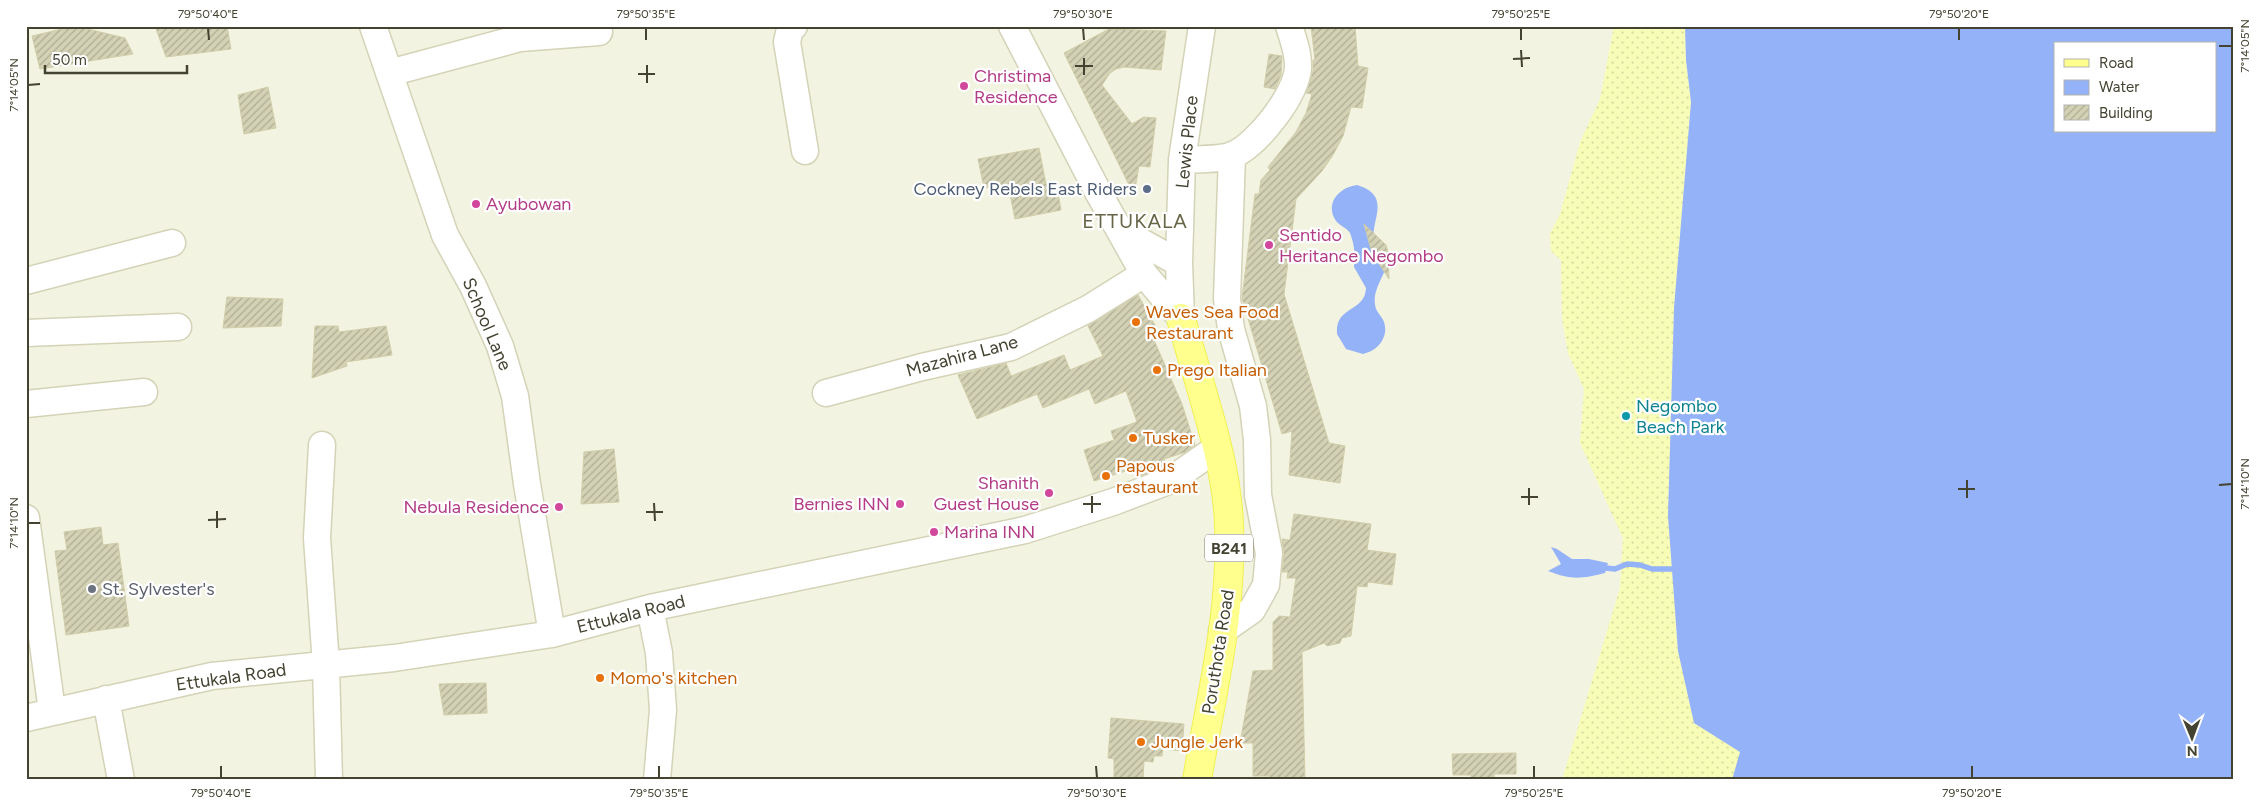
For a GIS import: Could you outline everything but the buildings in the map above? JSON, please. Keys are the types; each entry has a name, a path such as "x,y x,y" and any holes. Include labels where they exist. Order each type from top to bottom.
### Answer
{"main road":[{"name":"Poruthota Road","path":"1181,318 1217,448 1229,523 1229,592 1197,780"}],"street":[{"name":"School Lane","path":"373,26 445,235 473,286 500,346 513,388 552,634"},
{"path":"794,26 790,29 788,42 806,151"},
{"path":"1012,26 1144,274 1181,318"},
{"name":"Lewis Place","path":"1181,318 1179,263 1182,160 1202,26"},
{"path":"1182,160 1232,155 1249,144 1275,116 1295,86 1299,66 1289,26"},
{"path":"389,73 520,38 599,32"},
{"path":"1222,631 1252,610 1266,585 1269,553 1258,495 1254,406 1231,329 1227,299 1232,155"},
{"path":"1120,230 1179,263"},
{"path":"26,281 172,243"},
{"name":"Mazahira Lane","path":"826,393 922,367 1012,347 1088,309 1144,274"},
{"path":"26,333 178,327"},
{"path":"26,404 144,392"},
{"path":"322,444 317,538 326,665 329,780"},
{"name":"Ettukala Road","path":"26,718 212,676 394,658 552,634 650,608 1025,530 1113,502 1171,480 1217,448"},
{"path":"1222,477 1257,458"},
{"path":"26,518 52,711"},
{"path":"650,608 659,654 663,710 657,780"},
{"path":"106,699 121,780"}],"sand":[{"name":"Negombo Beach Park","path":"1614,26 1685,26 1686,60 1691,102 1674,308 1668,516 1678,651 1694,723 1741,752 1732,780 1562,780 1620,588 1623,538 1580,443 1584,389 1568,353 1562,319 1561,260 1551,251 1550,234 1560,214 1580,142 1600,99"}],"water":[{"path":"1685,26 2233,26 2233,780 1732,780 1740,752 1694,723 1678,651 1668,516 1674,308 1691,102 1686,60"},
{"path":"1357,185 1374,195 1377,202 1378,209 1374,241 1385,270 1375,295 1375,307 1384,322 1384,338 1378,347 1363,354 1346,349 1337,334 1341,318 1361,302 1366,288 1354,267 1354,250 1350,233 1336,221 1332,208 1333,202 1340,193 1351,186"},
{"path":"1551,547 1572,559 1589,559 1608,563 1605,573 1576,578 1548,571 1561,564"}],"waterway":[{"path":"1606,568 1615,569 1627,564 1640,565 1652,569 1671,569"}],"place":[{"name":"Christima Residence","path":"964,86"},
{"name":"Cockney Rebels East Riders","path":"1147,189"},
{"name":"Ayubowan","path":"476,204"},
{"name":"Sentido Heritance Negombo","path":"1269,245"},
{"name":"Waves Sea Food Restaurant","path":"1136,322"},
{"name":"Prego Italian","path":"1157,370"},
{"name":"Negombo Beach Park","path":"1626,416"},
{"name":"Tusker","path":"1133,438"},
{"name":"Papous restaurant","path":"1106,476"},
{"name":"Shanith Guest House","path":"1049,493"},
{"name":"Bernies INN","path":"900,504"},
{"name":"Nebula Residence","path":"559,507"},
{"name":"Marina INN","path":"934,532"},
{"name":"St. Sylvester's","path":"92,589"},
{"name":"Momo's kitchen","path":"600,678"},
{"name":"Jungle Jerk","path":"1141,742"}],"district":[{"name":"ETTUKALA","path":"1135,221"}]}
